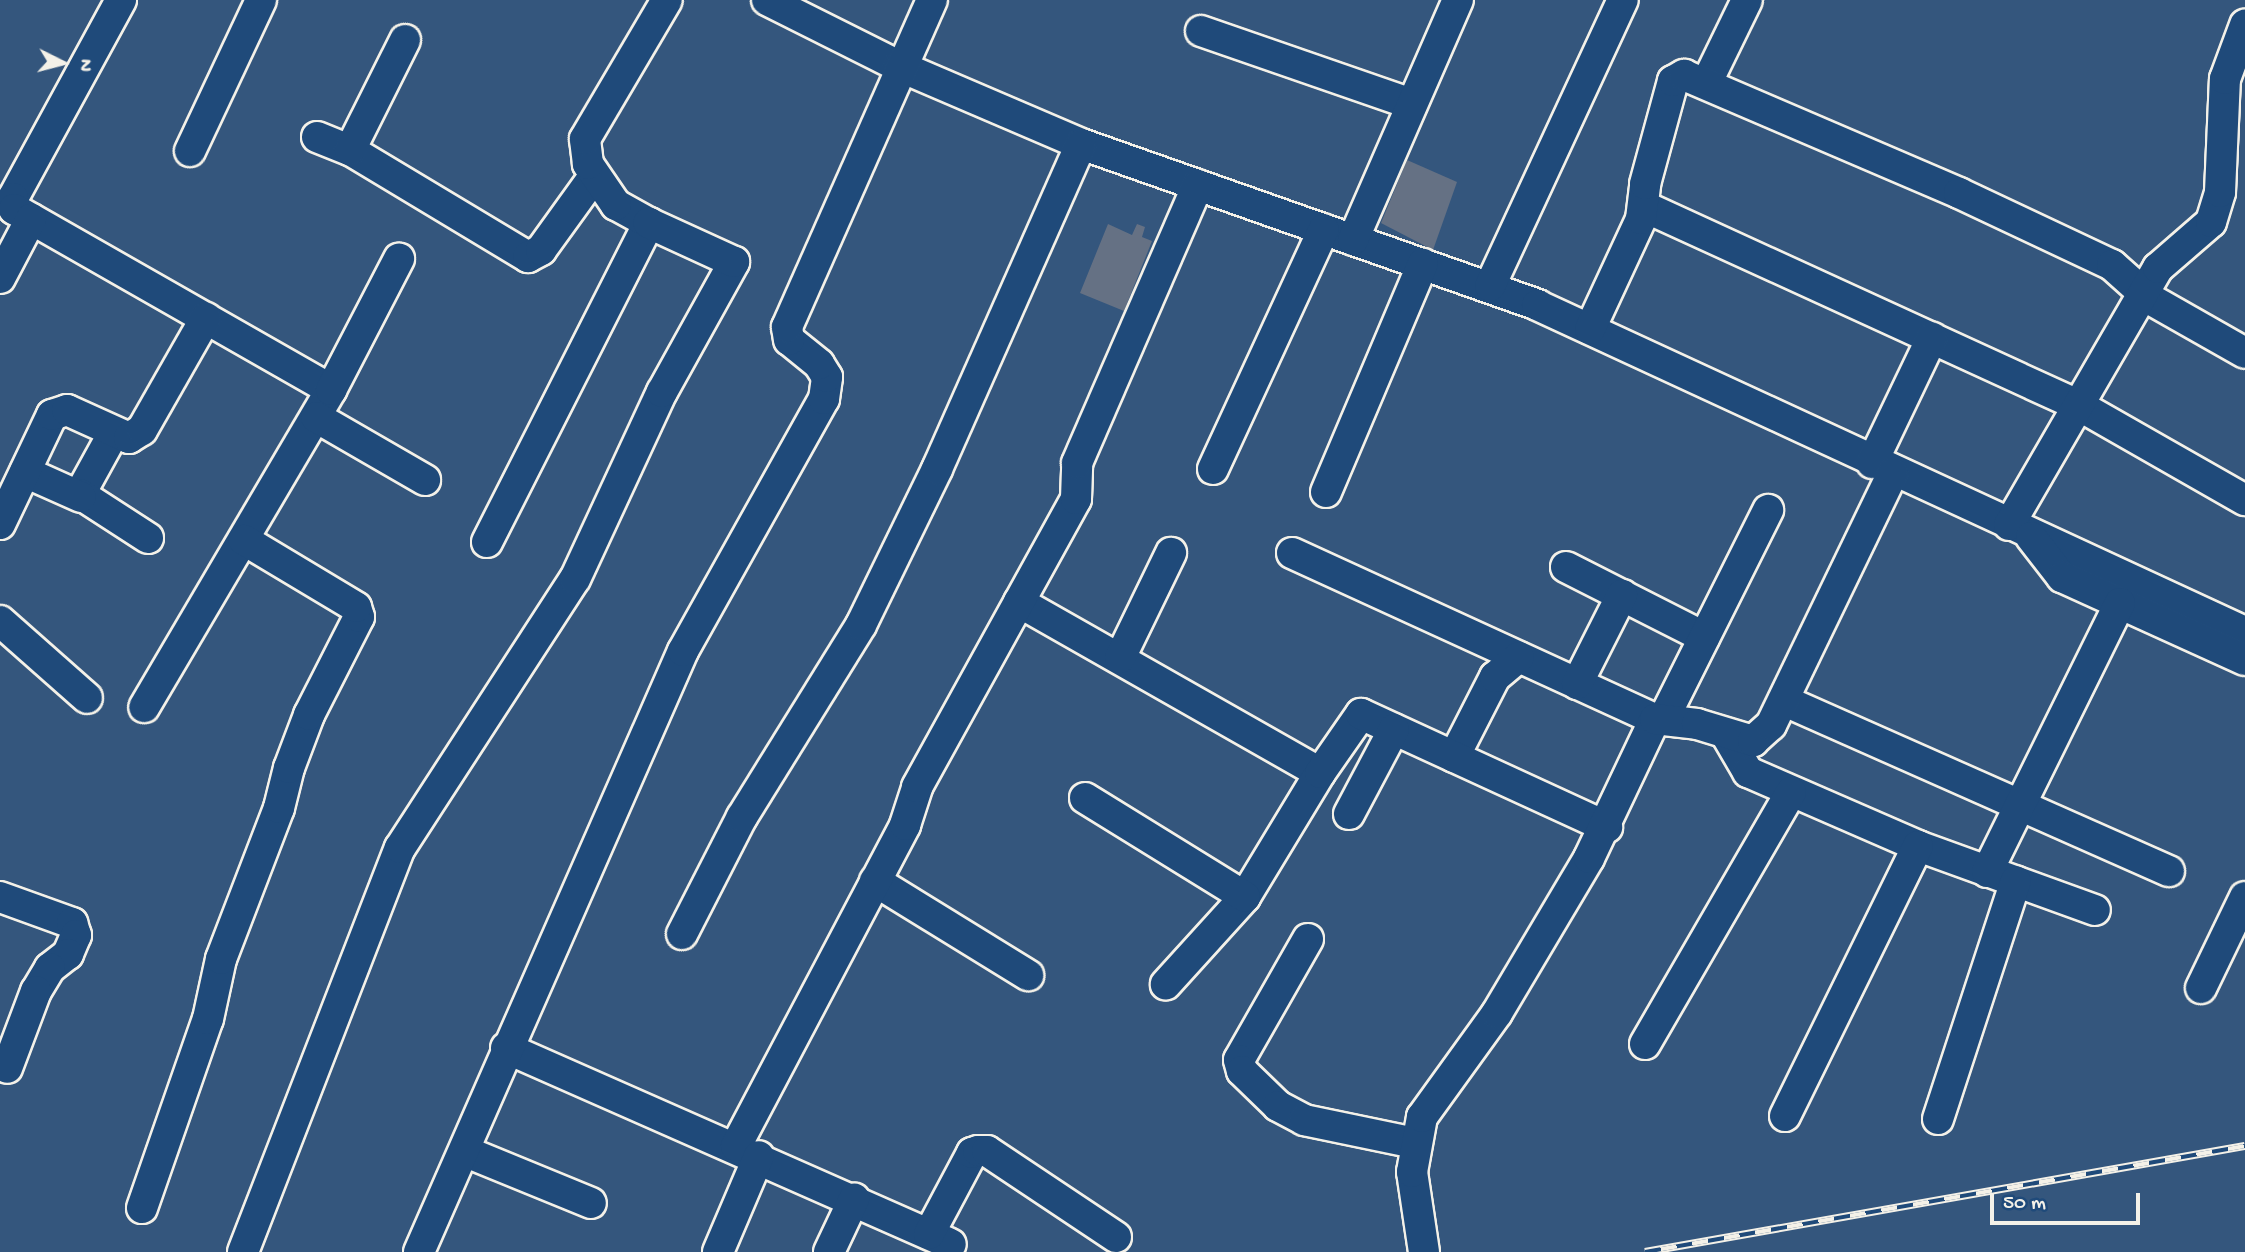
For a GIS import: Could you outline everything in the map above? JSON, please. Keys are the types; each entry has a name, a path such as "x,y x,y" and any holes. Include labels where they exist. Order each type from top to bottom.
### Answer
{"street":[{"path":"121,0 13,198 14,209 331,390"},
{"path":"190,151 261,0"},
{"path":"243,1252 400,848 575,579 662,391 734,262 616,205 588,164 585,139 667,0"},
{"path":"767,0 900,65 1081,144 1490,286 1590,330 1882,468 2245,632"},
{"path":"419,1252 506,1048 626,788 683,651 824,399 827,377 789,340 787,327 900,65 932,0"},
{"path":"1353,240 1458,0"},
{"path":"1490,286 1623,0"},
{"path":"1707,82 1747,0"},
{"path":"2020,531 2080,406 2143,293 2167,258 2200,236 2217,206 2225,79 2245,25"},
{"path":"1201,31 1412,104"},
{"path":"350,150 405,40"},
{"path":"1590,330 1643,206 1674,81 1684,75 1707,82 2112,265 2143,293 2245,353"},
{"path":"317,137 350,150 528,257 541,250 595,175"},
{"path":"682,934 742,817 861,625 937,469 1081,144"},
{"path":"718,1252 747,1151 875,881 905,825 917,787 1076,499 1077,463 1198,185"},
{"path":"1643,206 2080,406 2245,500"},
{"path":"0,278 31,219"},
{"path":"487,542 649,223"},
{"path":"1213,469 1324,229"},
{"path":"144,707 316,417 399,259"},
{"path":"1326,492 1423,264"},
{"path":"0,524 52,415 67,410 113,434 128,438 142,430 206,318"},
{"path":"1292,553 1659,720 1697,724 1727,736 1753,741 1771,725 1785,701 1882,468 1932,338"},
{"path":"316,417 425,480"},
{"path":"81,498 80,490 113,434"},
{"path":"25,472 81,498 148,538"},
{"path":"1424,1252 1412,1172 1415,1143 1422,1117 1497,1013 1589,858 1595,821 1659,720 1768,510"},
{"path":"2020,531 2057,574 2245,660"},
{"path":"2020,531 2080,544 2245,619"},
{"path":"142,1208 208,1019 221,959 279,808 293,757 359,617 356,607 244,540"},
{"path":"1120,658 1171,553"},
{"path":"1566,567 1704,636"},
{"path":"1577,684 1622,595"},
{"path":"1019,602 1320,773"},
{"path":"1987,872 2120,603"},
{"path":"0,621 87,698"},
{"path":"1454,757 1495,677 1519,657"},
{"path":"1785,701 2018,807 2169,871"},
{"path":"1166,984 1245,897 1320,773 1361,714 1595,821"},
{"path":"1349,814 1394,729"},
{"path":"1727,736 1748,772 1918,846 2095,910"},
{"path":"1645,1044 1791,792"},
{"path":"1085,798 1245,897"},
{"path":"1785,1116 1918,846"},
{"path":"875,881 1028,975"},
{"path":"1938,1119 2016,881"},
{"path":"0,897 72,923 76,935 68,954 50,968 36,992 7,1068"},
{"path":"2202,988 2245,897"},
{"path":"1308,939 1239,1060 1242,1071 1278,1106 1304,1120 1415,1143"},
{"path":"506,1048 747,1151 940,1239 972,1153 978,1151 987,1151 1116,1237"},
{"path":"464,1151 591,1203"},
{"path":"829,1252 854,1199"}],"building":[{"path":"1407,160 1457,182 1433,250 1381,223"},
{"path":"1108,224 1132,235 1137,224 1145,227 1142,237 1152,241 1124,311 1080,293"}],"railway":[{"path":"1645,1252 2245,1146"}]}
